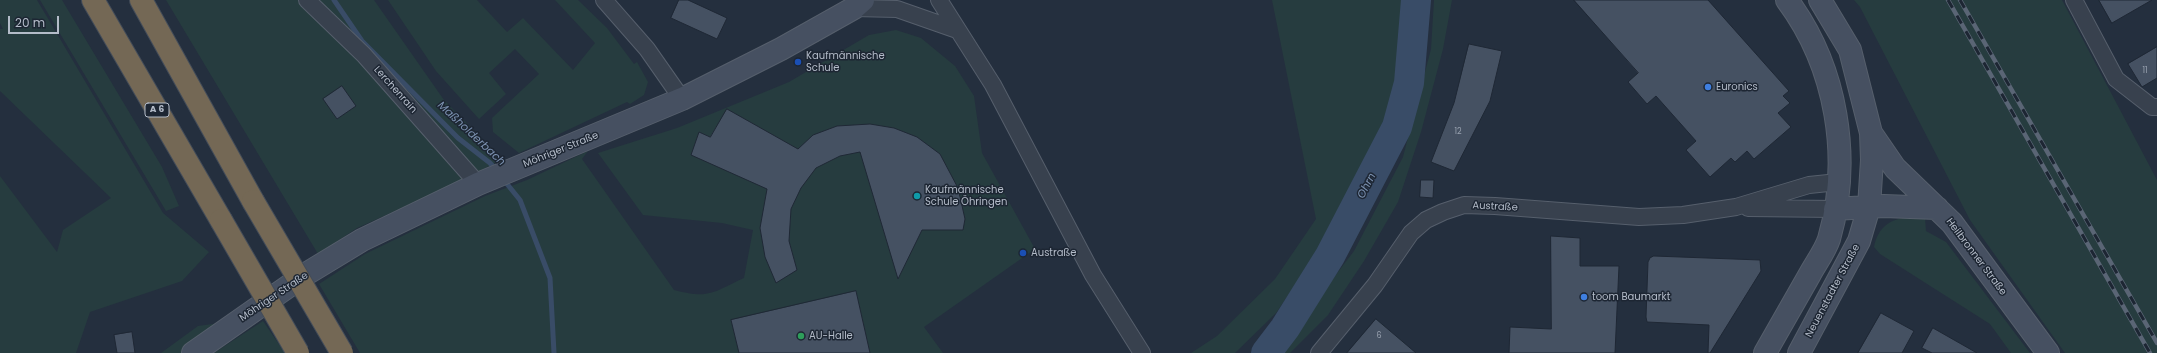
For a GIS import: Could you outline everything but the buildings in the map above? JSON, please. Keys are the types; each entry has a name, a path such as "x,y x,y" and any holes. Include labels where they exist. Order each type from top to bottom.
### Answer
{"highway":[{"name":"A 6","path":"93,0 298,353"},
{"path":"141,0 253,201 342,353"}],"main road":[{"path":"1765,353 1828,240 1835,209 1838,182 1839,146 1836,111 1824,66 1803,22 1787,0"},
{"path":"1820,0 1850,50 1871,133 1871,180"},
{"name":"Möhriger Straße","path":"193,353 306,274 362,240 521,165 682,99 781,49 859,4"},
{"name":"Heilbronner Straße","path":"1871,133 1895,168 1952,223 2048,353"},
{"path":"1838,182 1871,180 1913,186"},
{"name":"Neuenstadter Straße","path":"1799,353 1859,242 1868,207 1871,180"},
{"path":"1835,209 1903,206 1937,208"}],"street":[{"name":"Lerchenrain","path":"307,0 364,54 478,184"},
{"path":"604,0 647,49 682,99"},
{"path":"939,0 993,85 1093,275 1142,353"},
{"path":"2074,0 2116,80 2152,108 2157,107"},
{"name":"Möhriger Straße","path":"859,4 897,8 957,30"},
{"name":"Austraße","path":"1319,353 1375,285 1411,233 1426,220 1443,212 1464,206 1472,206 1639,218 1683,215 1736,207 1809,184 1838,182"},
{"name":"Austraße","path":"1736,207 1835,209"}],"green space":[{"path":"0,0 37,0 163,213 209,252 182,281 90,312 76,353 0,353 0,176 57,252 63,230 111,198 0,91 0,29 3,29 0,23"},
{"path":"40,0 62,0 162,167 179,206 166,211"},
{"path":"166,0 374,0 444,100 502,159 458,183 357,228 318,254"},
{"path":"388,0 477,0 507,32 523,18 573,70 595,43 555,0 578,0 607,28 634,64 637,62 648,82 644,95 630,104 627,102 519,153 493,132 492,118 539,74 515,49 489,73 506,94 479,119 436,71"},
{"path":"1272,0 1411,0 1395,83 1377,148 1321,247 1276,313 1235,353 1191,353 1217,336 1275,279 1316,219"},
{"path":"1434,0 1452,0 1443,49 1421,132 1398,202 1364,261 1328,315 1290,353 1273,353 1302,319 1354,251 1403,157 1431,49"},
{"path":"1854,0 2062,0 2157,180 2157,353 2065,353 1970,220 1860,7"},
{"path":"896,30 921,38 955,66 974,96 982,153 1035,249 924,327 943,353 360,353 319,284 365,254 485,196 527,180 588,151 582,159 674,290 695,294 717,291 744,278 753,230 722,223 643,215 598,153 677,128 789,82 869,35"},
{"path":"1909,217 1925,218 1926,231 1946,242 2030,353 2011,353 1990,324 1880,254 1874,247 1878,234 1891,222"},
{"path":"241,320 193,353 161,353 198,326"},
{"path":"263,321 285,353 214,353"}],"waterway":[{"name":"Maßholderbach","path":"334,0 362,41 458,138 490,163 497,171"},
{"name":"Ohrn","path":"1266,353 1285,328 1330,256 1397,127 1409,83 1416,0"},
{"name":"Maßholderbach","path":"503,179 520,200 550,278 554,353"}],"railway":[{"path":"1948,0 2150,353"},
{"path":"1960,0 2157,343"}],"place":[{"name":"Kaufmännische Schule","path":"798,62"},
{"name":"Euronics","path":"1708,87"},
{"name":"Kaufmännische Schule Öhringen","path":"917,196"},
{"name":"Austraße","path":"1023,253"},
{"name":"toom Baumarkt","path":"1584,297"},
{"name":"AU-Halle","path":"801,336"}]}
